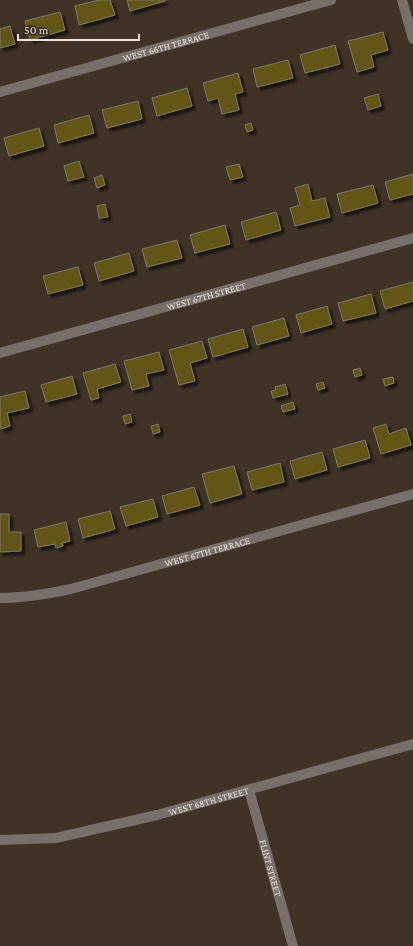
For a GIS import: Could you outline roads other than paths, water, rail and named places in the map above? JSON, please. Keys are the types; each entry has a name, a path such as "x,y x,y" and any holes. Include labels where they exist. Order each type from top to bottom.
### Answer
{"street":[{"name":"WEST 66TH TERRACE","path":"0,92 331,0"},
{"path":"402,0 413,39"},
{"name":"WEST 67TH STREET","path":"0,353 413,238"},
{"name":"WEST 67TH TERRACE","path":"0,598 37,596 71,589 413,494"},
{"name":"WEST 68TH STREET","path":"0,840 56,838 80,833 157,815 413,744"},
{"name":"FLINT STREET","path":"249,790 292,946"}]}
